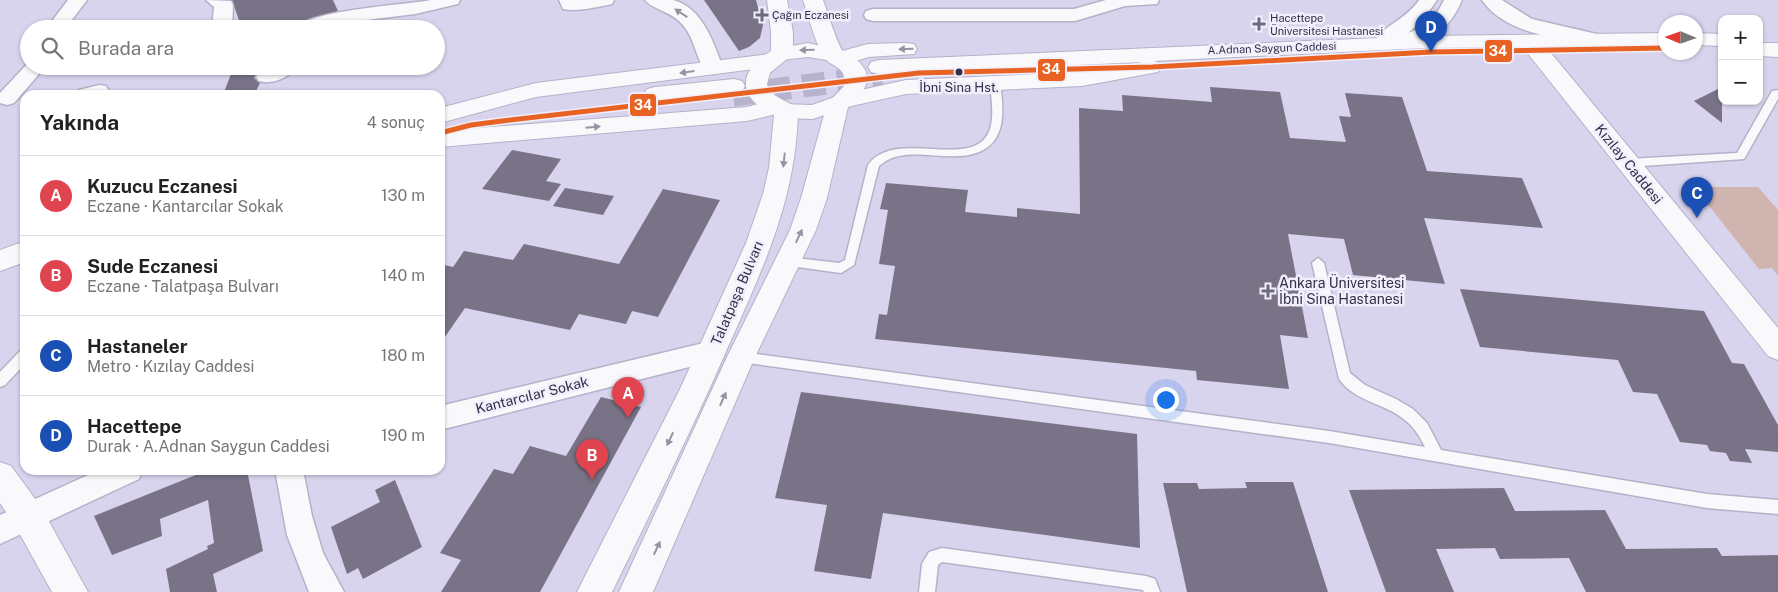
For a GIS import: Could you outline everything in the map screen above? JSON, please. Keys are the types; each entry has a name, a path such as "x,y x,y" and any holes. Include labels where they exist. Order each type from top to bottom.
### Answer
{"main road":[{"path":"777,0 782,32 776,57 756,75 755,84 757,93 763,100 779,109"},
{"name":"Talatpaşa Bulvarı","path":"636,592 741,357 787,262 814,198 826,142 841,103 852,92 856,77 849,64 838,56 813,0"},
{"name":"A.Adnan Saygun Caddesi","path":"881,71 964,71 1149,60 1389,41 1658,39"},
{"path":"1703,39 1718,40"},
{"path":"1763,42 1778,42"},
{"path":"445,115 536,90 713,68 808,50 838,56 868,50 1040,45 1102,47 1149,60"},
{"name":"A.Adnan Saygun Caddesi","path":"1149,60 1658,48"},
{"path":"1703,48 1718,48"},
{"path":"1763,49 1778,50"},
{"name":"Kızılay Caddesi","path":"1537,50 1778,348"},
{"path":"445,139 747,114 779,109 813,112 906,87 1082,79 1149,60"},
{"path":"445,120 505,110 733,91 502,120 471,125 445,133"},
{"name":"Talatpaşa Bulvarı","path":"594,592 645,494 712,352 768,223 783,167 779,109"},
{"path":"0,240 20,234"},
{"path":"0,261 20,253"},
{"path":"0,476 14,524 71,592"}],"street":[{"path":"62,20 78,0"},
{"path":"215,0 224,5 223,20"},
{"path":"332,20 412,10 451,0"},
{"path":"569,3 605,0"},
{"path":"654,0 675,9 692,21 704,41 713,68"},
{"path":"873,15 1074,15 1126,1 1150,0"},
{"path":"1389,41 1420,14 1428,0"},
{"path":"1389,41 1425,35 1445,16 1453,0"},
{"path":"1491,0 1515,20 1529,25 1594,39"},
{"path":"1498,0 1526,20 1542,25"},
{"path":"11,99 29,75"},
{"name":"Kantarcılar Sokak","path":"445,417 712,352"},
{"path":"14,524 118,475"},
{"path":"289,475 290,490 309,557 323,588 328,592"}],"lane":[{"path":"787,262 841,268 850,262 874,165 883,156 898,152 966,153 977,150 989,143 996,130 995,82"},
{"path":"1628,163 1740,156 1776,93"},
{"path":"1318,263 1344,376 1348,383 1396,405 1410,415 1428,434 1436,456"},
{"path":"741,357 1329,438 1707,501 1778,507"},
{"path":"0,381 20,360"},
{"path":"927,592 930,564 934,557 942,556 1146,583 1149,584 1152,592"}],"shaded area":[{"path":"1694,187 1758,187 1778,210 1778,276 1772,268 1759,269"}],"building":[{"path":"232,0 333,0 338,11 306,20 239,20"},
{"path":"704,0 756,0 763,25 760,38 749,47 739,51"},
{"path":"231,75 255,75 254,78 260,83 256,90 225,90"},
{"path":"1210,87 1280,92 1290,138 1346,142 1339,116 1351,117 1345,93 1402,97 1427,171 1522,178 1543,228 1424,218 1445,284 1353,275 1344,239 1288,234 1308,338 1280,335 1289,389 1197,380 1196,371 875,339 879,314 887,315 895,266 879,264 888,210 880,209 886,183 968,190 965,212 1017,217 1017,208 1080,214 1079,108 1123,111 1122,95 1212,102"},
{"path":"1718,89 1718,105 1722,105 1722,123 1694,101"},
{"path":"512,150 561,159 546,181 561,184 549,201 482,189"},
{"path":"565,188 614,196 603,215 553,206"},
{"path":"663,189 720,200 658,317 632,311 626,324 579,314 570,330 465,308 445,337 445,265 453,267 464,251 513,260 524,244 619,264"},
{"path":"1460,289 1704,311 1732,363 1744,364 1778,425 1778,452 1745,449 1752,463 1730,461 1726,453 1710,451 1707,445 1680,442 1657,394 1633,392 1618,360 1480,347"},
{"path":"801,392 1137,434 1140,548 883,513 871,579 814,571 827,505 775,498"},
{"path":"601,397 641,407 540,592 441,592 461,560 440,553 494,469 513,474 530,446 566,456"},
{"path":"196,475 248,475 263,551 213,574 217,592 170,592 166,569 208,549 207,546 214,543 208,500 160,519 162,536 112,555 94,516"},
{"path":"395,480 422,547 363,579 358,568 347,574 331,527 380,502 375,490"},
{"path":"1245,482 1293,482 1328,592 1187,592 1163,483 1197,483 1199,489 1247,488"},
{"path":"1504,488 1515,511 1605,510 1626,549 1717,548 1722,556 1778,555 1778,592 1586,592 1569,558 1500,559 1495,548 1436,549 1454,592 1386,592 1349,490"}],"tunnel":[{"path":"733,95 882,76"}],"transit line":[{"name":"34","path":"445,132 471,125 502,121 919,73 1152,67 1431,52 1658,48"}],"place":[{"name":"Çağın Eczanesi","path":"762,15"},
{"name":"Hacettepe Üniversitesi Hastanesi","path":"1259,24"},
{"name":"Hacettepe","path":"1431,52"},
{"name":"İbni Sina Hst.","path":"959,72"},
{"name":"Hastaneler","path":"1697,218"},
{"name":"Ankara Üniversitesi İbni Sina Hastanesi","path":"1268,291"},
{"name":"Kuzucu Eczanesi","path":"628,418"},
{"name":"Sude Eczanesi","path":"592,480"}]}
